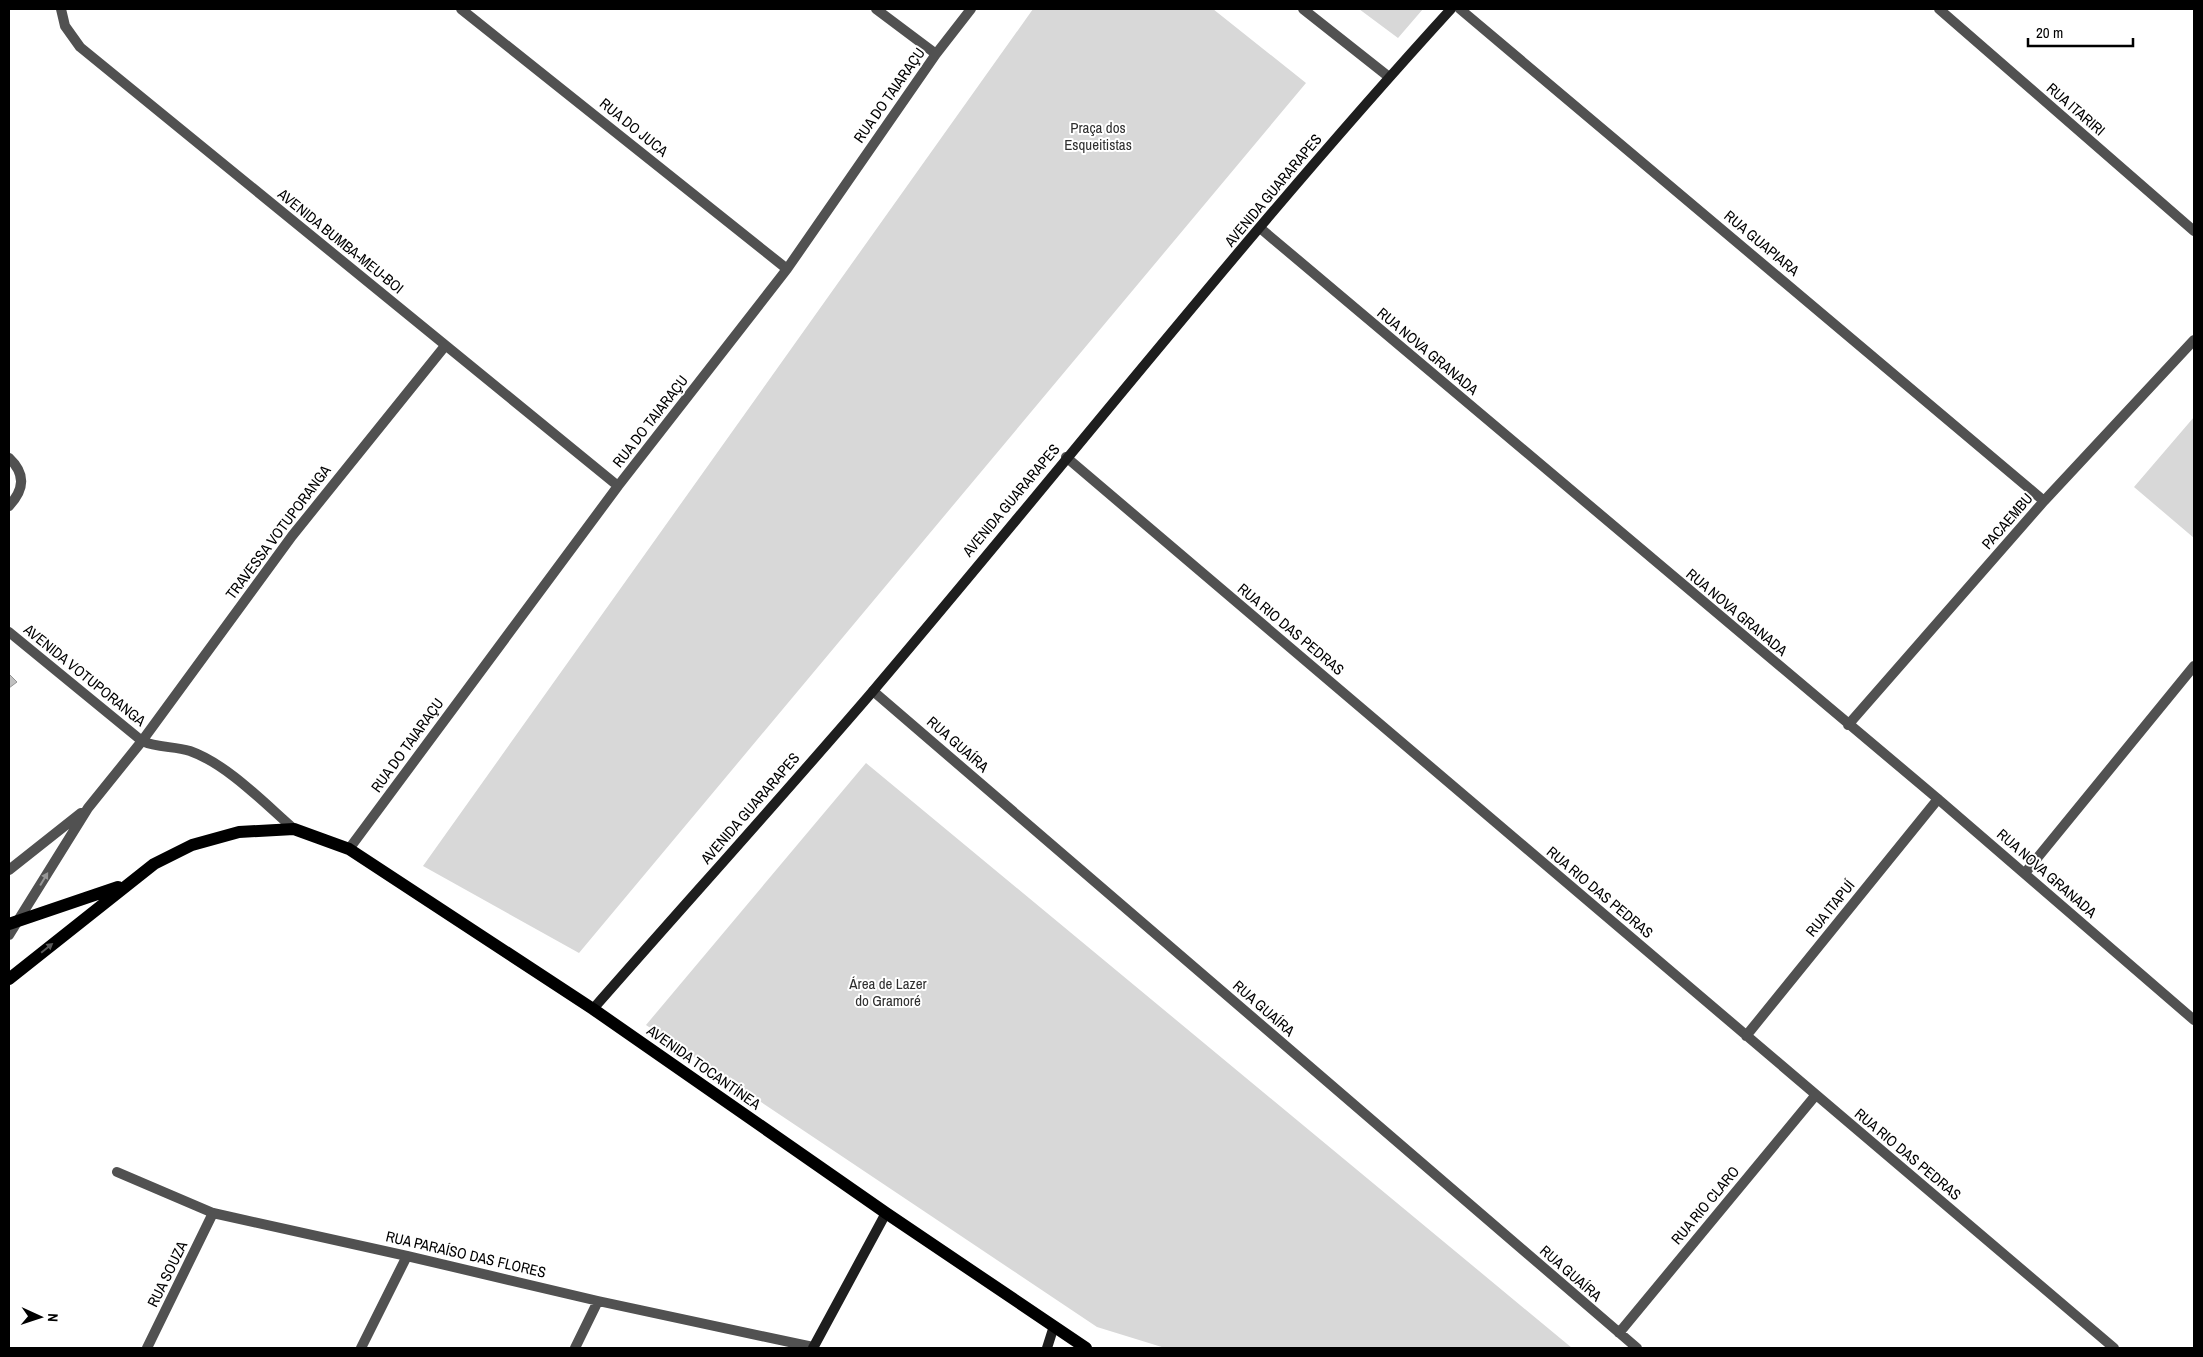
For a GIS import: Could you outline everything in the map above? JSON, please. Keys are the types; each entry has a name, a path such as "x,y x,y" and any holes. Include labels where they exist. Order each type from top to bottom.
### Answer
{"main road":[{"name":"AVENIDA TOCANTÍNEA","path":"294,828 349,849 593,1009 886,1213 1086,1348"},
{"path":"9,979 154,864 192,845 239,832 294,828"},
{"path":"14,922 127,884"}],"street":[{"name":"AVENIDA BUMBA-MEU-BOI","path":"61,9 65,26 80,47 618,486"},
{"name":"RUA DO JUCA","path":"461,9 787,269"},
{"path":"876,9 936,54"},
{"name":"RUA DO TAIARAÇU","path":"349,849 618,486 787,269 936,54 971,9"},
{"path":"1303,9 1389,77"},
{"name":"AVENIDA GUARARAPES","path":"593,1009 873,691 1066,457 1260,228 1389,77 1451,9"},
{"name":"RUA GUAPIARA","path":"1460,9 2044,501"},
{"name":"RUA ITARIRI","path":"1938,9 2194,232"},
{"name":"RUA NOVA GRANADA","path":"1260,228 1848,726 1938,799 2194,1020"},
{"name":"PACAEMBU","path":"1848,726 2044,501 2194,340"},
{"name":"TRAVESSA VOTUPORANGA","path":"88,808 142,741 292,536 445,346"},
{"name":"RUA RIO DAS PEDRAS","path":"1066,457 1815,1096 2114,1348"},
{"path":"9,458 19,467 21,483 17,497 9,506"},
{"name":"AVENIDA VOTUPORANGA","path":"9,632 142,741 151,745 189,751 216,763 294,828"},
{"path":"2025,873 2194,666"},
{"name":"RUA GUAÍRA","path":"873,691 1637,1348"},
{"name":"RUA ITAPUÍ","path":"1746,1036 1938,799"},
{"path":"9,870 88,808"},
{"path":"9,935 14,922 88,808"},
{"name":"RUA RIO CLARO","path":"1619,1333 1815,1096"},
{"name":"RUA PARAÍSO DAS FLORES","path":"117,1172 213,1213 813,1348"},
{"name":"RUA SOUZA","path":"147,1348 213,1213"},
{"path":"813,1348 886,1213"},
{"path":"362,1348 407,1256"},
{"path":"575,1348 598,1301"},
{"path":"1047,1348 1054,1326"}],"green space":[{"name":"Praça dos Esqueitistas","path":"1033,9 1213,9 1306,83 579,953 423,866"},
{"path":"1359,9 1423,9 1398,38"},
{"path":"2194,417 2194,538 2134,487"},
{"name":"Área de Lazer do Gramoré","path":"866,763 1572,1348 1165,1348 1097,1327 646,1025"}],"building":[{"path":"9,674 17,682 9,688"}]}
